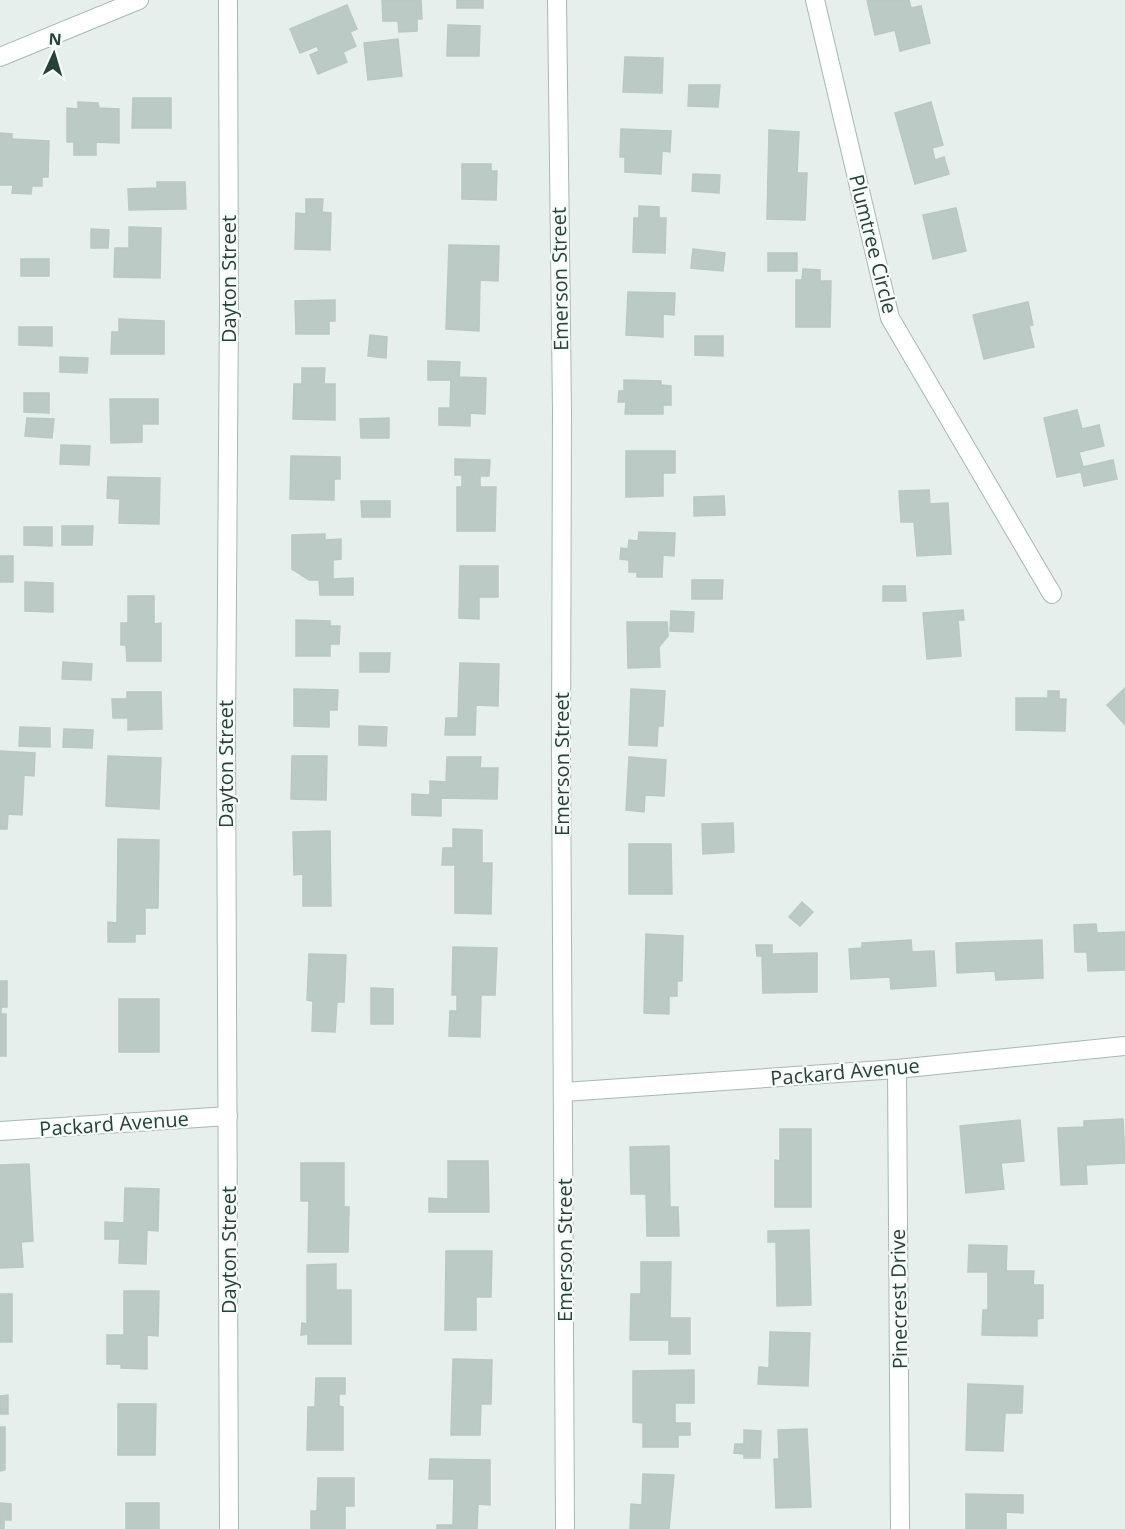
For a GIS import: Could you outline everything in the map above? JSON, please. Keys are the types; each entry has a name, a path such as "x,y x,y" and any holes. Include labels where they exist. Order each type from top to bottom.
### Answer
{"street":[{"path":"0,57 139,0"},
{"name":"Dayton Street","path":"228,0 229,305 226,745 230,1529"},
{"name":"Emerson Street","path":"557,0 562,411 561,745 566,1529"},
{"name":"Plumtree Circle","path":"815,0 890,318 1052,594"},
{"name":"Packard Avenue","path":"564,1092 897,1069 1125,1046"},
{"name":"Pinecrest Drive","path":"897,1069 900,1529"},
{"name":"Packard Avenue","path":"0,1131 228,1116"}],"building":[{"path":"382,0 421,0 422,19 417,19 417,31 399,32 398,21 383,21"},
{"path":"457,0 483,0 483,8 457,8"},
{"path":"867,0 909,0 911,8 921,6 930,43 900,51 895,30 875,35"},
{"path":"347,5 357,29 350,32 356,46 343,52 347,62 318,74 310,55 319,51 317,46 300,53 290,29"},
{"path":"448,25 480,26 479,56 447,56"},
{"path":"398,39 402,76 368,80 364,43"},
{"path":"625,57 663,58 662,93 623,92"},
{"path":"689,85 720,85 718,107 688,106"},
{"path":"133,98 171,98 171,128 132,128"},
{"path":"78,102 98,103 99,108 119,109 119,143 96,142 96,155 74,155 74,142 67,142 67,108 78,109"},
{"path":"931,102 943,145 932,148 935,160 944,157 949,174 915,184 895,113"},
{"path":"621,129 671,131 670,152 662,151 661,174 625,172 625,157 620,157"},
{"path":"769,130 799,132 797,173 807,173 805,220 767,219"},
{"path":"0,133 12,134 12,139 49,141 48,177 42,177 42,186 32,186 31,194 12,193 13,185 0,185"},
{"path":"462,164 491,164 491,171 497,171 496,200 462,199"},
{"path":"693,174 720,175 719,193 692,191"},
{"path":"157,182 185,182 186,209 129,210 128,189 157,188"},
{"path":"306,199 323,199 322,212 331,213 330,250 295,249 296,213 306,214"},
{"path":"639,206 659,207 659,218 666,218 665,253 633,252 634,218 639,218"},
{"path":"956,208 966,251 933,259 923,215"},
{"path":"129,227 161,228 160,278 114,277 115,248 129,248"},
{"path":"91,229 109,230 108,248 91,248"},
{"path":"449,245 499,246 498,281 480,280 479,331 446,329"},
{"path":"693,249 725,253 723,271 691,268"},
{"path":"768,253 797,253 797,271 768,271"},
{"path":"21,259 49,259 49,276 21,276"},
{"path":"803,269 820,270 820,281 831,281 830,327 796,327 796,280 802,280"},
{"path":"628,292 675,293 674,315 663,314 663,337 626,335"},
{"path":"335,300 335,321 329,321 329,334 296,334 295,301"},
{"path":"1028,302 1033,325 1029,326 1034,347 984,359 973,315"},
{"path":"119,319 164,321 164,354 111,354 112,332 119,332"},
{"path":"19,327 52,327 52,346 19,345"},
{"path":"370,335 387,337 386,358 368,356"},
{"path":"695,336 723,336 723,356 695,355"},
{"path":"60,357 88,358 87,373 60,372"},
{"path":"428,361 460,362 459,377 486,378 485,414 470,413 470,426 439,425 439,408 450,408 451,380 428,380"},
{"path":"302,368 325,368 324,384 335,384 335,420 293,419 294,384 302,384"},
{"path":"624,380 661,381 661,385 671,386 671,405 663,405 663,414 625,414 626,402 618,402 619,391 624,391"},
{"path":"24,393 49,393 49,413 24,412"},
{"path":"110,399 158,399 158,424 142,424 142,442 111,443"},
{"path":"1077,410 1082,429 1099,425 1104,446 1079,452 1083,467 1113,460 1117,479 1084,486 1081,472 1057,477 1044,418"},
{"path":"27,418 54,419 52,438 25,436"},
{"path":"389,418 389,438 361,438 360,419"},
{"path":"61,445 90,446 89,465 60,464"},
{"path":"626,451 675,451 675,473 663,473 663,496 626,497"},
{"path":"291,456 340,457 340,479 334,479 334,500 290,499"},
{"path":"455,459 490,460 489,476 480,476 480,487 496,487 495,531 457,531 457,487 462,487 462,475 455,475"},
{"path":"108,477 160,478 159,524 119,523 120,499 107,498"},
{"path":"929,490 930,504 948,503 951,554 917,556 914,522 901,522 899,491"},
{"path":"724,496 725,515 694,516 694,497"},
{"path":"361,501 390,501 390,517 362,517"},
{"path":"62,526 93,526 92,545 62,545"},
{"path":"24,527 52,527 52,546 24,545"},
{"path":"639,532 675,533 674,556 663,555 662,577 637,577 637,572 629,572 629,560 620,559 621,548 628,549 629,540 638,541"},
{"path":"325,534 325,540 341,539 341,559 333,560 333,579 353,578 353,595 320,595 319,580 309,580 292,569 292,535"},
{"path":"0,556 13,556 13,582 0,582"},
{"path":"460,566 498,566 498,597 479,597 479,619 459,618"},
{"path":"692,580 723,580 722,599 692,599"},
{"path":"25,582 53,583 53,612 25,611"},
{"path":"883,586 905,586 906,601 883,601"},
{"path":"128,596 154,596 154,624 161,623 161,661 127,661 126,645 121,645 121,623 128,623"},
{"path":"963,610 964,620 958,620 961,656 927,659 923,613"},
{"path":"671,611 694,612 693,632 670,631"},
{"path":"296,620 330,621 330,626 340,626 339,644 330,644 330,656 296,656"},
{"path":"627,622 667,622 668,636 659,647 660,667 628,668"},
{"path":"360,653 390,653 389,672 360,672"},
{"path":"63,662 92,664 91,680 62,679"},
{"path":"460,663 499,664 498,706 476,705 475,735 445,735 446,718 458,718"},
{"path":"1125,688 1125,725 1107,705"},
{"path":"294,689 338,690 337,710 329,710 329,727 294,726"},
{"path":"631,689 665,691 663,726 658,726 657,746 629,745"},
{"path":"1048,691 1059,691 1059,699 1066,699 1065,731 1016,730 1016,698 1048,698"},
{"path":"127,692 161,692 162,729 128,730 128,718 113,718 112,699 127,699"},
{"path":"359,726 387,727 386,746 359,745"},
{"path":"20,727 50,728 50,747 19,746"},
{"path":"64,729 93,730 92,748 63,747"},
{"path":"0,751 35,753 34,776 24,775 22,815 8,814 7,829 0,829"},
{"path":"108,756 161,758 159,809 106,806"},
{"path":"292,756 327,756 326,800 291,799"},
{"path":"447,757 481,757 480,768 498,768 497,799 441,798 441,816 412,815 412,794 430,795 430,781 446,782"},
{"path":"629,757 666,760 664,796 645,795 644,812 626,810"},
{"path":"733,823 734,852 703,854 702,824"},
{"path":"453,829 482,830 482,863 492,863 491,914 455,913 455,865 442,865 443,848 453,848"},
{"path":"330,831 331,906 303,906 303,874 294,875 293,832"},
{"path":"118,839 159,840 158,908 145,908 145,934 135,934 135,942 108,942 108,922 117,923"},
{"path":"629,844 671,844 672,894 629,894"},
{"path":"802,902 813,912 800,926 789,917"},
{"path":"1096,924 1097,933 1125,932 1125,970 1088,971 1087,952 1075,952 1074,925"},
{"path":"646,934 683,936 682,981 677,981 677,996 669,996 669,1014 644,1013"},
{"path":"911,940 912,952 934,951 936,986 891,989 890,977 851,979 849,949 862,948 862,943"},
{"path":"1042,940 1043,978 996,980 995,971 957,973 956,943"},
{"path":"756,945 772,945 772,954 817,953 817,992 763,993 762,956 757,956"},
{"path":"453,947 497,948 495,995 481,995 480,1037 449,1036 450,1011 457,1011 457,995 452,995"},
{"path":"309,954 346,955 344,1002 337,1002 335,1032 312,1031 313,1001 307,1000"},
{"path":"0,981 7,981 7,1007 1,1007 1,1014 6,1014 6,1056 0,1056"},
{"path":"371,988 393,989 393,1024 371,1024"},
{"path":"119,999 159,999 159,1052 119,1052"},
{"path":"1123,1119 1125,1163 1086,1165 1087,1184 1061,1185 1058,1128 1084,1127 1084,1121"},
{"path":"1020,1120 1024,1161 1001,1163 1004,1189 966,1193 960,1126"},
{"path":"780,1129 811,1129 811,1207 775,1207 775,1160 780,1161"},
{"path":"669,1146 670,1207 678,1207 679,1236 647,1236 646,1194 631,1194 630,1147"},
{"path":"448,1161 488,1161 489,1212 429,1212 429,1198 448,1199"},
{"path":"301,1163 344,1163 344,1207 349,1207 348,1252 308,1252 309,1201 301,1201"},
{"path":"29,1164 33,1241 21,1242 23,1267 0,1268 0,1165"},
{"path":"125,1188 159,1189 158,1231 147,1230 146,1264 119,1263 120,1239 105,1239 105,1222 124,1223"},
{"path":"809,1230 811,1305 777,1306 776,1242 768,1242 768,1231"},
{"path":"969,1245 1007,1246 1006,1271 1034,1271 1033,1285 1043,1285 1043,1318 1037,1319 1037,1336 982,1335 983,1310 988,1310 988,1272 968,1272"},
{"path":"446,1251 492,1251 491,1297 476,1297 476,1330 445,1330"},
{"path":"641,1262 671,1262 670,1318 690,1318 690,1354 669,1354 669,1340 630,1340 631,1294 641,1294"},
{"path":"336,1264 336,1290 351,1290 351,1344 308,1344 308,1334 301,1335 302,1323 307,1324 307,1265"},
{"path":"124,1291 159,1291 158,1336 147,1335 147,1369 121,1368 121,1364 107,1364 107,1335 124,1335"},
{"path":"0,1294 12,1294 12,1342 0,1342"},
{"path":"770,1332 810,1333 808,1386 758,1384 759,1367 769,1368"},
{"path":"453,1359 492,1360 491,1404 481,1404 480,1435 451,1435"},
{"path":"694,1370 694,1403 675,1403 675,1423 690,1423 690,1435 678,1435 678,1447 643,1447 643,1423 633,1422 633,1371"},
{"path":"316,1378 345,1378 345,1394 339,1394 339,1406 343,1407 343,1450 307,1450 308,1407 315,1407"},
{"path":"968,1384 1023,1386 1022,1413 1005,1413 1003,1451 966,1450"},
{"path":"8,1395 8,1414 0,1414 0,1396"},
{"path":"118,1404 156,1404 155,1455 118,1455"},
{"path":"0,1427 5,1427 5,1470 0,1471"},
{"path":"807,1429 811,1507 776,1508 774,1459 779,1459 778,1430"},
{"path":"744,1430 761,1431 760,1458 744,1458 744,1454 734,1453 735,1444 744,1444"},
{"path":"430,1459 490,1460 490,1505 478,1504 477,1529 437,1529 437,1525 453,1525 454,1479 429,1479"},
{"path":"643,1474 674,1475 669,1529 630,1529 631,1504 642,1505"},
{"path":"318,1478 354,1478 354,1506 345,1506 345,1529 311,1529 311,1511 317,1511"},
{"path":"966,1494 1023,1495 1023,1513 1006,1512 1006,1529 966,1529"},
{"path":"0,1503 11,1504 11,1520 4,1520 4,1529 0,1529"},
{"path":"126,1503 159,1503 159,1529 126,1529"}]}
